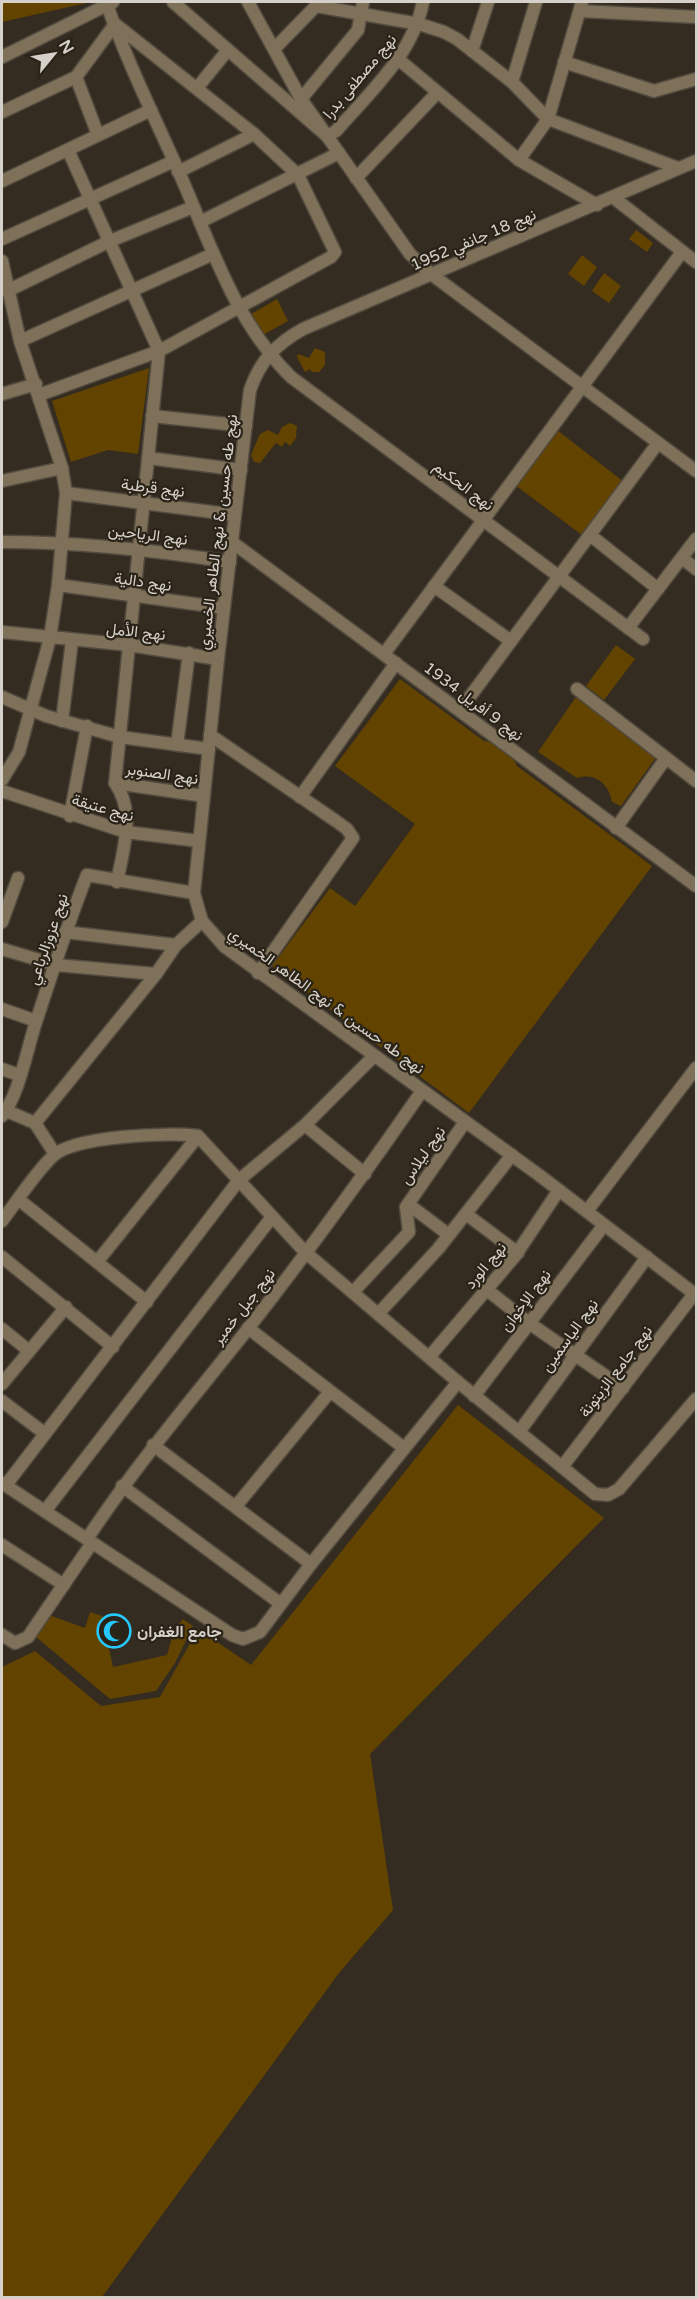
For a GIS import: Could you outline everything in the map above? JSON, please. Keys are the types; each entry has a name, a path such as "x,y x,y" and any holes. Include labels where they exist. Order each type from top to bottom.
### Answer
{"street":[{"path":"173,2 327,136"},
{"path":"248,2 301,99 410,254 431,274 696,471"},
{"name":"نهج مصطفى بدرا","path":"327,136 336,131 398,59 419,24 423,2"},
{"path":"472,51 488,2"},
{"path":"512,82 536,2"},
{"path":"2,57 109,3"},
{"name":"نهج الحكيم","path":"109,3 115,24 213,254 251,331 268,354 291,377 643,639"},
{"path":"274,49 310,5 362,8 419,24 451,36 472,51 512,82 548,119 678,168"},
{"path":"519,160 548,119 581,6 696,17"},
{"path":"301,99 358,30 362,8"},
{"path":"2,112 76,78 115,24 254,134 298,175 335,252 331,257 159,351 38,390 2,394"},
{"path":"197,88 227,51"},
{"path":"398,59 519,160 597,204"},
{"path":"564,62 654,91 696,79"},
{"path":"76,78 98,135"},
{"path":"356,178 438,93"},
{"path":"2,181 151,110"},
{"path":"2,239 90,198 254,134"},
{"path":"68,150 159,351 116,783 127,807 126,832 117,882"},
{"path":"200,222 339,153"},
{"name":"نهج 18 جانفي 1952","path":"268,354 285,339 303,329 696,161"},
{"path":"614,198 682,252 695,259"},
{"path":"7,291 110,242 193,207"},
{"path":"384,654 682,252"},
{"path":"20,341 213,254"},
{"path":"2,265 20,341 62,468 66,493 58,585 50,638 19,752 2,780"},
{"name":"نهج طه حسين & نهج الطاهر الخميري","path":"268,354 256,373 250,390 218,659 194,893 202,921 225,947 258,973 512,1155 695,1295"},
{"path":"152,416 246,426"},
{"path":"460,710 658,443"},
{"path":"148,458 241,470"},
{"path":"2,481 62,468"},
{"name":"نهج قرطبة","path":"66,493 235,514"},
{"path":"590,535 658,589"},
{"path":"628,628 696,539"},
{"name":"نهج الرياحين","path":"2,542 62,542 139,548 230,562"},
{"name":"نهج 9 أفريل 1934","path":"232,542 696,886"},
{"path":"682,558 696,569"},
{"name":"نهج دالية","path":"58,585 224,608"},
{"path":"434,586 511,642"},
{"name":"نهج الأمل","path":"2,632 72,641 129,645 218,659"},
{"path":"62,721 72,641"},
{"path":"177,745 189,653"},
{"path":"300,797 396,663"},
{"path":"577,689 696,781"},
{"path":"2,697 22,703 32,711 120,737 209,749"},
{"path":"70,816 87,726"},
{"path":"210,735 347,829 352,840 258,973"},
{"path":"616,828 666,758"},
{"name":"نهج الصنوبر","path":"116,783 204,796"},
{"name":"نهج عتيقة","path":"2,792 70,816 126,832 199,842"},
{"name":"نهج عزوزالرباعي","path":"3,1112 19,1075 65,932 87,875 117,882 194,893"},
{"path":"2,922 18,878"},
{"path":"35,1123 156,974 176,945 202,921"},
{"path":"65,932 176,945"},
{"path":"2,949 56,965 156,974"},
{"path":"2,1010 36,1021"},
{"path":"374,1056 305,1125 239,1180 113,1347 4,1484 238,1638 249,1638 260,1632 311,1564 458,1382"},
{"path":"587,1211 692,1082 696,1068"},
{"path":"2,1069 19,1075"},
{"name":"نهج جبل خمير","path":"2,1635 15,1643 28,1637 64,1585 122,1486 153,1444 248,1328 365,1174 422,1091"},
{"path":"3,1112 35,1123 55,1154"},
{"name":"نهج ليلاس","path":"353,1292 409,1233 406,1212 408,1204 465,1122"},
{"path":"305,1125 365,1174"},
{"path":"2,1221 55,1154 86,1143 164,1132 198,1136 305,1252 430,1356 474,1396 596,1494 614,1493 664,1439 696,1399"},
{"path":"98,1262 198,1136"},
{"path":"378,1314 449,1235 512,1155"},
{"name":"نهج الورد","path":"430,1356 518,1253 559,1190"},
{"path":"18,1199 147,1302"},
{"path":"408,1204 449,1235"},
{"path":"466,1214 518,1253"},
{"path":"45,1511 272,1217"},
{"name":"نهج الإخوان","path":"474,1396 604,1225"},
{"path":"2,1257 113,1347"},
{"name":"نهج الياسمين","path":"519,1432 646,1257"},
{"path":"486,1289 529,1323 623,1388"},
{"name":"نهج جامع الزيتونة","path":"562,1467 695,1295"},
{"path":"2,1384 66,1307"},
{"path":"248,1328 328,1393 404,1448"},
{"path":"2,1329 28,1350"},
{"path":"236,1506 328,1393"},
{"path":"2,1401 44,1433"},
{"path":"153,1444 311,1564"},
{"path":"122,1486 281,1604"},
{"path":"2,1545 64,1585"}],"shaded area":[{"path":"2,2 91,2 2,22"},
{"path":"636,230 653,243 647,252 629,239"},
{"path":"582,255 597,267 584,286 568,274"},
{"path":"604,273 621,286 609,303 592,291"},
{"path":"277,299 288,321 263,335 248,316"},
{"path":"315,348 325,352 325,365 319,372 312,372 310,369 305,372 297,357 298,354 309,358"},
{"path":"149,368 138,454 108,450 71,462 52,401"},
{"path":"290,423 297,426 296,438 290,446 285,442 282,447 276,443 260,463 254,462 251,455 260,434 268,430 278,435 282,427"},
{"path":"557,430 624,482 582,535 515,485"},
{"path":"616,645 635,659 604,700 586,686"},
{"path":"400,679 484,741 503,750 517,766 652,866 469,1113 272,966 330,888 355,906 415,824 335,766"},
{"path":"576,697 657,756 621,806 612,802 608,790 600,781 590,777 577,778 538,752"},
{"path":"458,1405 604,1518 370,1754 393,1910 339,1973 102,2297 2,2296 2,1667 35,1651 101,1706 160,1697 198,1629 251,1665"},
{"path":"90,1612 102,1616 113,1667 167,1655 174,1630 183,1619 193,1626 175,1663 156,1691 110,1699 35,1636 49,1615 85,1628"}],"place":[{"name":"جامع الغفران","path":"114,1631"}]}
